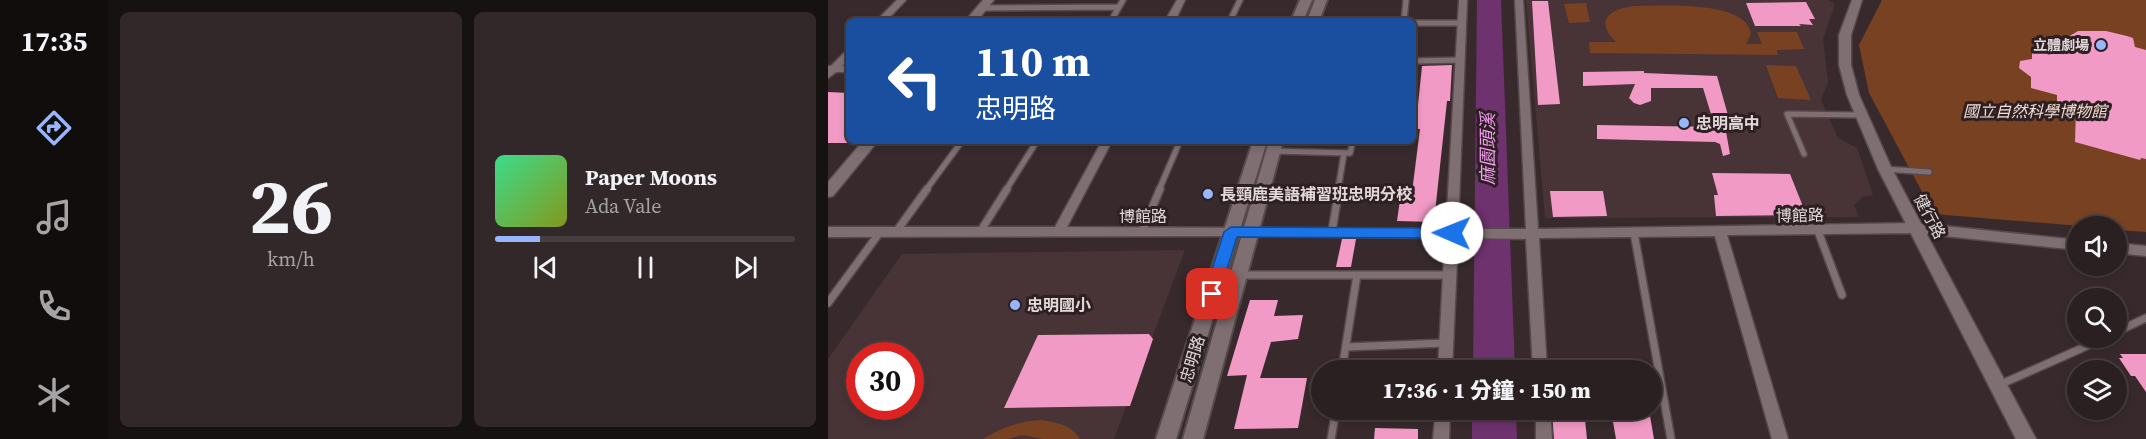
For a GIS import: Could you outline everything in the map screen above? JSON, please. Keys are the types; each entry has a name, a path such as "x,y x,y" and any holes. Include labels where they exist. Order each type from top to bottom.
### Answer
{"main road":[{"path":"1298,18 1306,0"},
{"path":"1314,18 1321,0"},
{"name":"忠明路","path":"1193,439 1251,231 1270,144"},
{"name":"忠明路","path":"1166,439 1231,232 1270,144"}],"street":[{"path":"884,18 902,0"},
{"path":"1172,18 1181,0"},
{"path":"1445,360 1450,275 1456,233 1463,0"},
{"path":"1520,0 1528,234 1539,360"},
{"name":"健行路","path":"1857,0 1845,34 1844,60 1853,95 1885,170 2026,439"},
{"path":"973,18 985,4"},
{"path":"830,71 846,56"},
{"path":"830,71 846,69"},
{"path":"828,192 868,144"},
{"path":"1058,232 1105,144"},
{"name":"博館路","path":"828,232 1332,231 1528,234 1916,228 2067,243"},
{"path":"1720,232 1780,439"},
{"path":"2127,249 2146,251"},
{"path":"1441,439 1442,420"},
{"path":"1543,420 1544,439"}],"lane":[{"path":"1113,18 1123,0"},
{"path":"1231,18 1240,0"},
{"path":"1404,18 1406,0"},
{"path":"985,4 1119,7"},
{"path":"1416,23 1462,23"},
{"path":"1416,61 1460,60"},
{"path":"1804,154 1787,114 1862,115"},
{"path":"896,232 960,144"},
{"path":"980,231 1035,144"},
{"path":"1143,232 1179,144"},
{"path":"1270,144 1350,153 1352,144"},
{"path":"1332,231 1344,153"},
{"path":"1885,170 1929,172"},
{"path":"1818,231 1842,295"},
{"path":"828,303 880,232"},
{"path":"1634,233 1671,439"},
{"path":"1239,275 1450,275"},
{"path":"1344,360 1357,275"},
{"path":"2127,327 2146,318"},
{"path":"1346,346 1446,343"},
{"path":"1999,385 2082,348"},
{"path":"1331,439 1334,420"}],"shaded area":[{"name":"忠明高中","path":"1526,0 1828,0 1835,4 1823,39 1828,82 1821,100 1838,138 1857,148 1873,195 1862,197 1854,205 1859,217 1545,218"},
{"name":"忠明國小","path":"1185,250 1114,439 828,439 828,359 902,254"}],"green space":[{"name":"國立自然科學博物館","path":"1882,0 2146,0 2146,232 2127,231 2127,216 2067,216 2067,225 1934,214 1869,93 1859,45"},
{"path":"1586,3 1590,22 1569,23 1564,4"},
{"path":"1636,6 1683,6 1720,10 1735,15 1746,23 1751,34 1746,44 1762,44 1757,32 1797,32 1804,49 1777,50 1778,55 1590,53 1589,42 1616,42 1606,27 1608,16 1619,9"},
{"path":"1766,65 1796,66 1811,100 1778,98"},
{"path":"1041,420 1068,427 1080,439 1043,439 1022,435 1008,439 983,439 1011,426"}],"water":[{"name":"麻園頭溪","path":"1477,0 1501,0 1515,360 1473,360"},
{"path":"1472,420 1516,420 1517,439 1472,439"}],"building":[{"path":"1532,1 1548,1 1560,104 1538,105"},
{"path":"1806,2 1815,19 1809,19 1813,25 1755,26 1746,3"},
{"path":"2078,31 2106,31 2127,36 2133,38 2135,47 2146,50 2146,159 2141,158 2140,160 2075,142 2076,108 2057,103 2057,95 2031,88 2031,77 2019,68 2020,61 2032,59 2032,49 2056,54 2055,48 2064,50 2063,40"},
{"path":"1452,65 1450,101 1447,101 1434,222 1397,221 1400,200 1411,200 1420,129 1416,129 1416,115 1422,66"},
{"path":"1644,71 1644,73 1717,76 1731,126 1725,126 1730,154 1723,156 1720,144 1715,142 1597,139 1597,125 1715,127 1703,88 1651,88 1651,101 1640,105 1629,98 1635,84 1583,86 1583,72"},
{"path":"828,92 846,93 846,143 828,143"},
{"path":"1712,173 1790,174 1804,209 1793,209 1793,215 1716,216 1714,195 1718,195"},
{"path":"1550,191 1603,191 1607,216 1553,217"},
{"path":"1342,239 1356,239 1351,267 1336,267"},
{"path":"1250,300 1278,300 1274,316 1303,315 1298,339 1271,342 1260,378 1307,378 1298,428 1234,429 1247,375 1227,376"},
{"path":"1149,334 1153,339 1130,406 1004,408 1038,335"},
{"path":"2120,354 2146,354 2146,392 2135,376 2131,376 2127,370 2127,360 2119,358 2123,358"},
{"path":"1553,420 1585,420 1587,439 1554,439"},
{"path":"1613,420 1651,420 1654,439 1616,439"},
{"path":"1375,428 1418,429 1418,439 1374,439"}],"place":[{"name":"立體劇場","path":"2101,45"},
{"name":"忠明高中","path":"1684,123"},
{"name":"長頸鹿美語補習班忠明分校","path":"1208,194"},
{"name":"忠明國小","path":"1015,305"}],"route":[{"path":"1212,294 1231,232 1452,233"}]}
